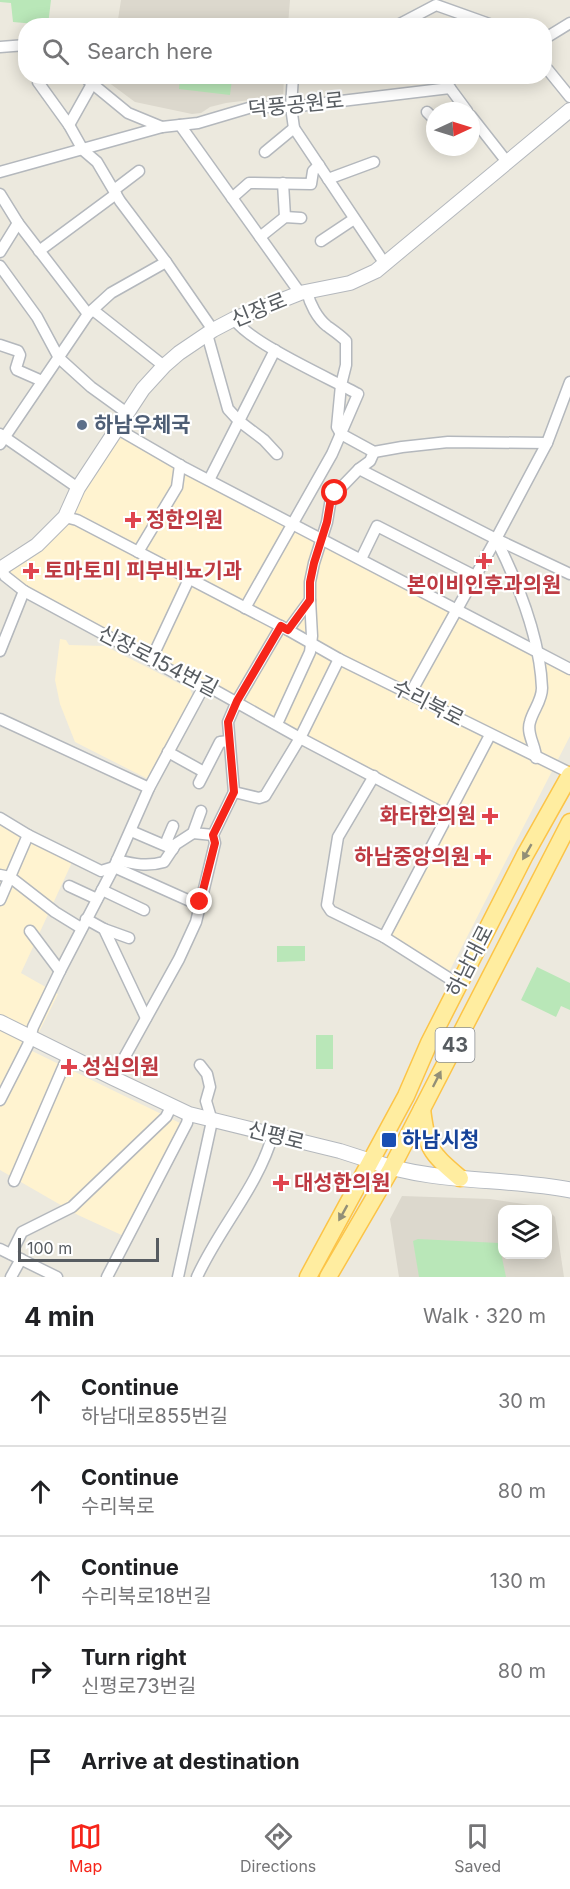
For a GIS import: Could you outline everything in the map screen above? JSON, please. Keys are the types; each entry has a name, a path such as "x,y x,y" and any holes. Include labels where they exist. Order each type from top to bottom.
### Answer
{"main road":[{"name":"하남대로","path":"308,1277 411,1085 458,984 570,774"},
{"name":"하남대로","path":"328,1277 391,1168 570,822"},
{"path":"422,1109 426,1138 430,1147 440,1160 460,1178"},
{"name":"신평로","path":"371,1161 424,1175 570,1191"}],"street":[{"path":"413,18 436,5 473,18"},
{"path":"552,34 570,22"},
{"path":"0,47 18,46"},
{"path":"552,75 570,97"},
{"path":"40,84 83,150 97,162 115,192 166,262 210,332 228,410 277,454"},
{"name":"덕풍공원로","path":"69,125 85,84"},
{"name":"덕풍공원로","path":"92,84 128,113 162,127 198,123 252,107 291,107 450,88"},
{"path":"292,84 291,107 294,128 385,264"},
{"path":"447,84 459,102"},
{"name":"신장로","path":"0,569 37,545 65,517 78,488 116,428 143,389 164,366 210,332 234,319 303,293 350,283 376,270 570,110"},
{"path":"180,125 315,312 326,326 338,332 346,341 346,365 341,384 337,427 341,434 374,452 448,442 547,443"},
{"path":"0,172 162,127"},
{"path":"265,152 294,128"},
{"path":"480,129 507,162"},
{"path":"328,179 374,162"},
{"path":"231,198 249,183 311,184 313,171 319,165"},
{"path":"39,251 115,192 138,171"},
{"path":"283,183 285,217"},
{"path":"0,194 39,251 90,312 164,366"},
{"path":"260,237 285,217 302,218"},
{"path":"321,241 354,219"},
{"path":"0,252 18,223"},
{"path":"78,488 1,438 90,312 111,293 166,262"},
{"path":"0,266 36,317 59,358 91,387 127,413"},
{"path":"234,319 239,327 275,350 358,394 332,454 245,608"},
{"path":"0,345 18,351 20,355 17,370 42,381"},
{"path":"208,480 275,350"},
{"path":"410,694 547,443 570,382"},
{"path":"116,428 208,480 570,669"},
{"path":"277,724 310,652 310,582 320,538 327,522 331,498 370,461 374,452"},
{"path":"138,552 177,487 180,465"},
{"path":"359,469 570,574"},
{"name":"수리북로","path":"65,517 77,520 285,628 339,659 570,774"},
{"path":"361,559 377,526 475,576"},
{"path":"496,539 514,576 537,651 542,696 529,727 536,758"},
{"name":"신장로154번길","path":"0,569 24,591 203,688 209,687 237,701 300,738 448,816"},
{"path":"151,660 189,579"},
{"path":"0,651 24,591"},
{"path":"112,1078 179,959 196,922 215,843 213,835 234,792 228,722 237,701 285,628 310,600"},
{"path":"234,792 259,798 265,796 300,738 339,659"},
{"path":"0,1100 28,1045 29,1036 83,924 116,864 149,788 203,688"},
{"path":"0,719 149,788"},
{"path":"384,937 490,735"},
{"path":"199,783 220,742 229,741"},
{"path":"168,752 204,772"},
{"path":"374,776 338,837 327,905 331,911 384,937 458,984"},
{"path":"0,818 28,835 101,871 116,864 154,865 164,862 172,849 193,833 201,812"},
{"path":"172,849 167,840 173,826"},
{"path":"131,831 172,849"},
{"path":"193,833 213,835"},
{"path":"0,900 5,876 28,835"},
{"path":"116,864 190,902 200,902"},
{"path":"5,876 56,912 83,924 129,938"},
{"path":"69,886 100,894 144,910"},
{"path":"104,929 146,1018"},
{"path":"30,931 60,971"},
{"name":"신평로","path":"0,1022 189,1114 340,1151 371,1161"},
{"path":"14,1181 68,1056"},
{"path":"178,1277 212,1120 206,1101 210,1087 207,1074 200,1065"},
{"path":"11,1277 22,1232 72,1207 166,1118 172,1106"},
{"path":"107,1277 188,1123 189,1114"},
{"path":"202,1274 244,1198 273,1134"},
{"path":"0,1249 57,1277"}],"shaded area":[{"path":"121,0 290,0 289,18 118,18"},
{"path":"111,84 284,84 283,99 226,103 210,107 201,113 192,114 135,102"},
{"path":"121,435 570,671 570,736 449,972 388,937 450,816 25,590 8,571 40,549 69,522 80,489"},
{"path":"60,639 66,640 69,645 105,646 190,689 193,696 153,776 146,778 75,742 60,704 55,680"},
{"path":"0,821 74,858 21,973 58,994 30,1050 184,1125 128,1238 78,1215 0,1170"},
{"path":"402,1196 490,1199 530,1205 498,1205 498,1259 552,1259 552,1214 555,1217 564,1277 399,1277 390,1219"}],"green space":[{"path":"0,0 51,0 49,18 18,18 18,22 13,22 11,3 0,2"},
{"path":"179,84 231,84 230,95 179,89"},
{"path":"277,946 305,946 305,961 277,962"},
{"path":"537,967 570,983 570,1010 561,1006 556,1017 521,1000"},
{"path":"316,1035 333,1035 333,1069 316,1069"},
{"path":"418,1239 498,1243 498,1259 502,1259 506,1277 419,1277 413,1241"}],"place":[{"name":"하남우체국","path":"82,425"},
{"name":"정한의원","path":"133,520"},
{"name":"본이비인후과의원","path":"484,561"},
{"name":"토마토미 피부비뇨기과","path":"31,571"},
{"name":"화타한의원","path":"490,816"},
{"name":"하남중앙의원","path":"483,857"},
{"name":"성심의원","path":"69,1067"},
{"name":"하남시청","path":"389,1140"},
{"name":"대성한의원","path":"281,1183"}],"route":[{"path":"200,902 215,843 213,835 234,792 228,722 237,701 281,626 288,630 310,600 310,582 314,563 320,538 327,522 331,498 335,493"}]}
